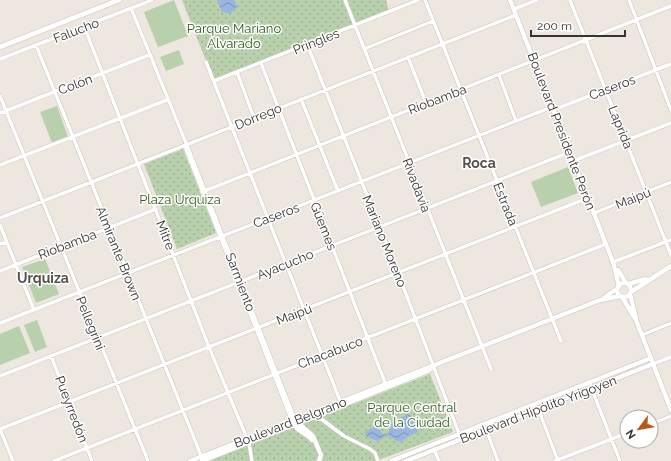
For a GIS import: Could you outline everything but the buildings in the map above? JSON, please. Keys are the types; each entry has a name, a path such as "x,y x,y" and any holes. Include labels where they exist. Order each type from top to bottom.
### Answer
{"main road":[{"path":"0,46 119,0"}],"street":[{"name":"Falucho","path":"0,59 152,0"},
{"name":"Rivadavia","path":"344,0 444,255 491,369"},
{"name":"Pringles","path":"214,81 418,0"},
{"name":"Estrada","path":"425,0 561,341"},
{"name":"Boulevard Presidente Perón","path":"510,0 613,262 621,296 626,300 636,320"},
{"path":"514,9 537,0"},
{"name":"Laprida","path":"570,0 671,255"},
{"path":"629,0 671,110"},
{"name":"Riobamba","path":"204,191 671,6"},
{"name":"Sarmiento","path":"131,8 295,422"},
{"name":"Dorrego","path":"0,218 516,15"},
{"path":"364,49 433,22"},
{"name":"Mitre","path":"84,26 209,346 248,440 252,461"},
{"name":"Mariano Moreno","path":"307,44 416,319 461,439"},
{"name":"Almirante Brown","path":"36,45 202,459"},
{"name":"Colón","path":"0,113 149,55"},
{"path":"408,57 426,103"},
{"path":"206,62 342,404"},
{"name":"Güemes","path":"261,63 295,155 387,386"},
{"name":"Caseros","path":"0,323 479,135 606,90 671,64"},
{"path":"237,72 254,118"},
{"path":"499,75 516,121"},
{"name":"Pellegrini","path":"0,96 148,461"},
{"path":"301,99 338,191"},
{"path":"0,165 167,100"},
{"path":"573,161 671,123"},
{"name":"Ayacucho","path":"0,376 570,152"},
{"name":"Maipú","path":"594,213 671,182"},
{"name":"Maipú","path":"0,429 588,198"},
{"name":"Riobamba","path":"0,271 156,209"},
{"path":"0,225 34,310"},
{"path":"613,262 671,240"},
{"path":"0,244 7,242"},
{"name":"Chacabuco","path":"54,461 606,244"},
{"name":"Boulevard Presidente Perón","path":"613,262 627,284 636,320"},
{"path":"621,296 630,293 650,278 671,266"},
{"path":"618,287 650,278"},
{"name":"Boulevard Belgrano","path":"600,300 618,287"},
{"name":"Boulevard Belgrano","path":"387,386 426,368 552,318 600,300 621,296"},
{"path":"636,320 671,410"},
{"path":"642,335 671,323"},
{"name":"Pueyrredón","path":"52,356 92,461"},
{"name":"Boulevard Hipólito Yrigoyen","path":"406,461 459,434 650,358"},
{"name":"Boulevard Hipólito Yrigoyen","path":"391,461 486,430 671,358"},
{"name":"Boulevard Belgrano","path":"190,461 202,459 387,386 424,373 434,366"},
{"path":"424,373 430,372 438,376"},
{"path":"589,382 620,461"},
{"path":"536,403 557,461 619,436"},
{"path":"315,414 344,436 370,449 375,454 378,461"},
{"path":"659,421 671,416"},
{"path":"295,422 297,429 310,437 321,455 318,461"},
{"path":"484,424 498,461"},
{"path":"0,429 13,461"},
{"path":"433,448 439,461"}],"green space":[{"path":"174,0 188,36 158,47 144,12"},
{"name":"Parque Mariano Alvarado","path":"182,0 386,0 389,12 214,81"},
{"path":"179,50 184,64 166,71 160,57"},
{"path":"57,106 68,137 52,143 40,112"},
{"name":"Plaza Urquiza","path":"183,149 216,233 177,249 144,164"},
{"path":"568,167 578,193 541,207 531,182"},
{"path":"45,259 59,294 36,303 22,267"},
{"path":"37,320 47,347 35,352 24,325"},
{"path":"19,326 30,353 0,365 0,334"},
{"name":"Parque Central de la Ciudad","path":"430,374 453,432 376,461 209,461"}],"water":[{"path":"217,0 234,0 237,8 230,13 222,12"},
{"path":"408,414 414,417 416,424 415,427 418,431 401,442 390,436 383,437 378,441 367,437 365,434 366,431 376,426 383,434 388,434 392,423"}],"district":[{"name":"Roca","path":"479,163"},
{"name":"Urquiza","path":"43,278"}]}
